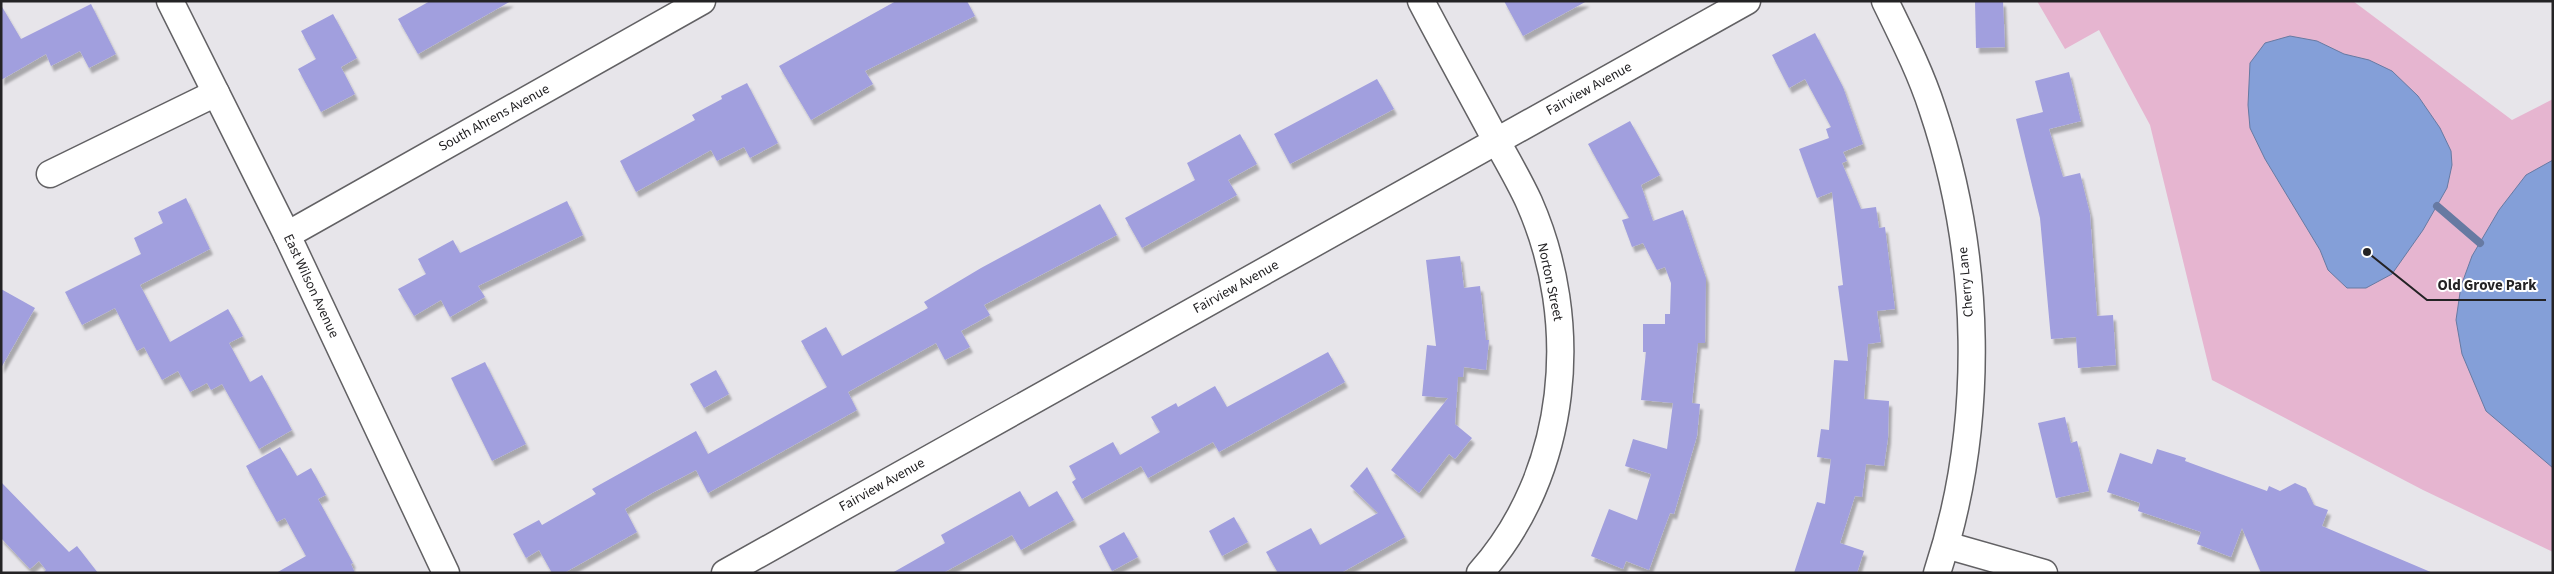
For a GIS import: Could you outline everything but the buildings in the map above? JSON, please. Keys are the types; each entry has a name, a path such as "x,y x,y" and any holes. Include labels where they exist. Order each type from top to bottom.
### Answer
{"street":[{"name":"East Wilson Avenue","path":"170,1 287,235 446,573"},
{"name":"South Ahrens Avenue","path":"287,235 702,1"},
{"name":"Norton Street","path":"1421,1 1529,202 1548,260 1558,308 1561,344 1560,376 1555,415 1545,461 1510,532 1480,573"},
{"name":"Fairview Avenue","path":"725,573 1747,1"},
{"name":"Cherry Lane","path":"1885,1 1932,108 1951,176 1963,243 1970,305 1972,366 1968,427 1958,493 1946,545 1937,573"},
{"path":"50,174 216,93"},
{"path":"1946,545 2044,573"}],"shaded area":[{"path":"2037,1 2353,1 2512,120 2553,99 2553,552 2423,490 2212,380 2150,125 2099,30 2065,49"}],"water":[{"path":"2290,36 2317,41 2344,54 2369,60 2392,71 2418,96 2440,128 2451,151 2452,165 2447,188 2423,230 2392,274 2366,288 2347,288 2328,270 2320,250 2265,159 2250,128 2248,105 2250,63 2265,43"},
{"path":"2553,160 2553,468 2486,411 2462,354 2456,320 2461,286 2472,256 2499,210 2526,175"}],"waterway":[{"path":"2437,206 2480,243"}],"place":[{"name":"Old Grove Park","path":"2367,252"}]}
